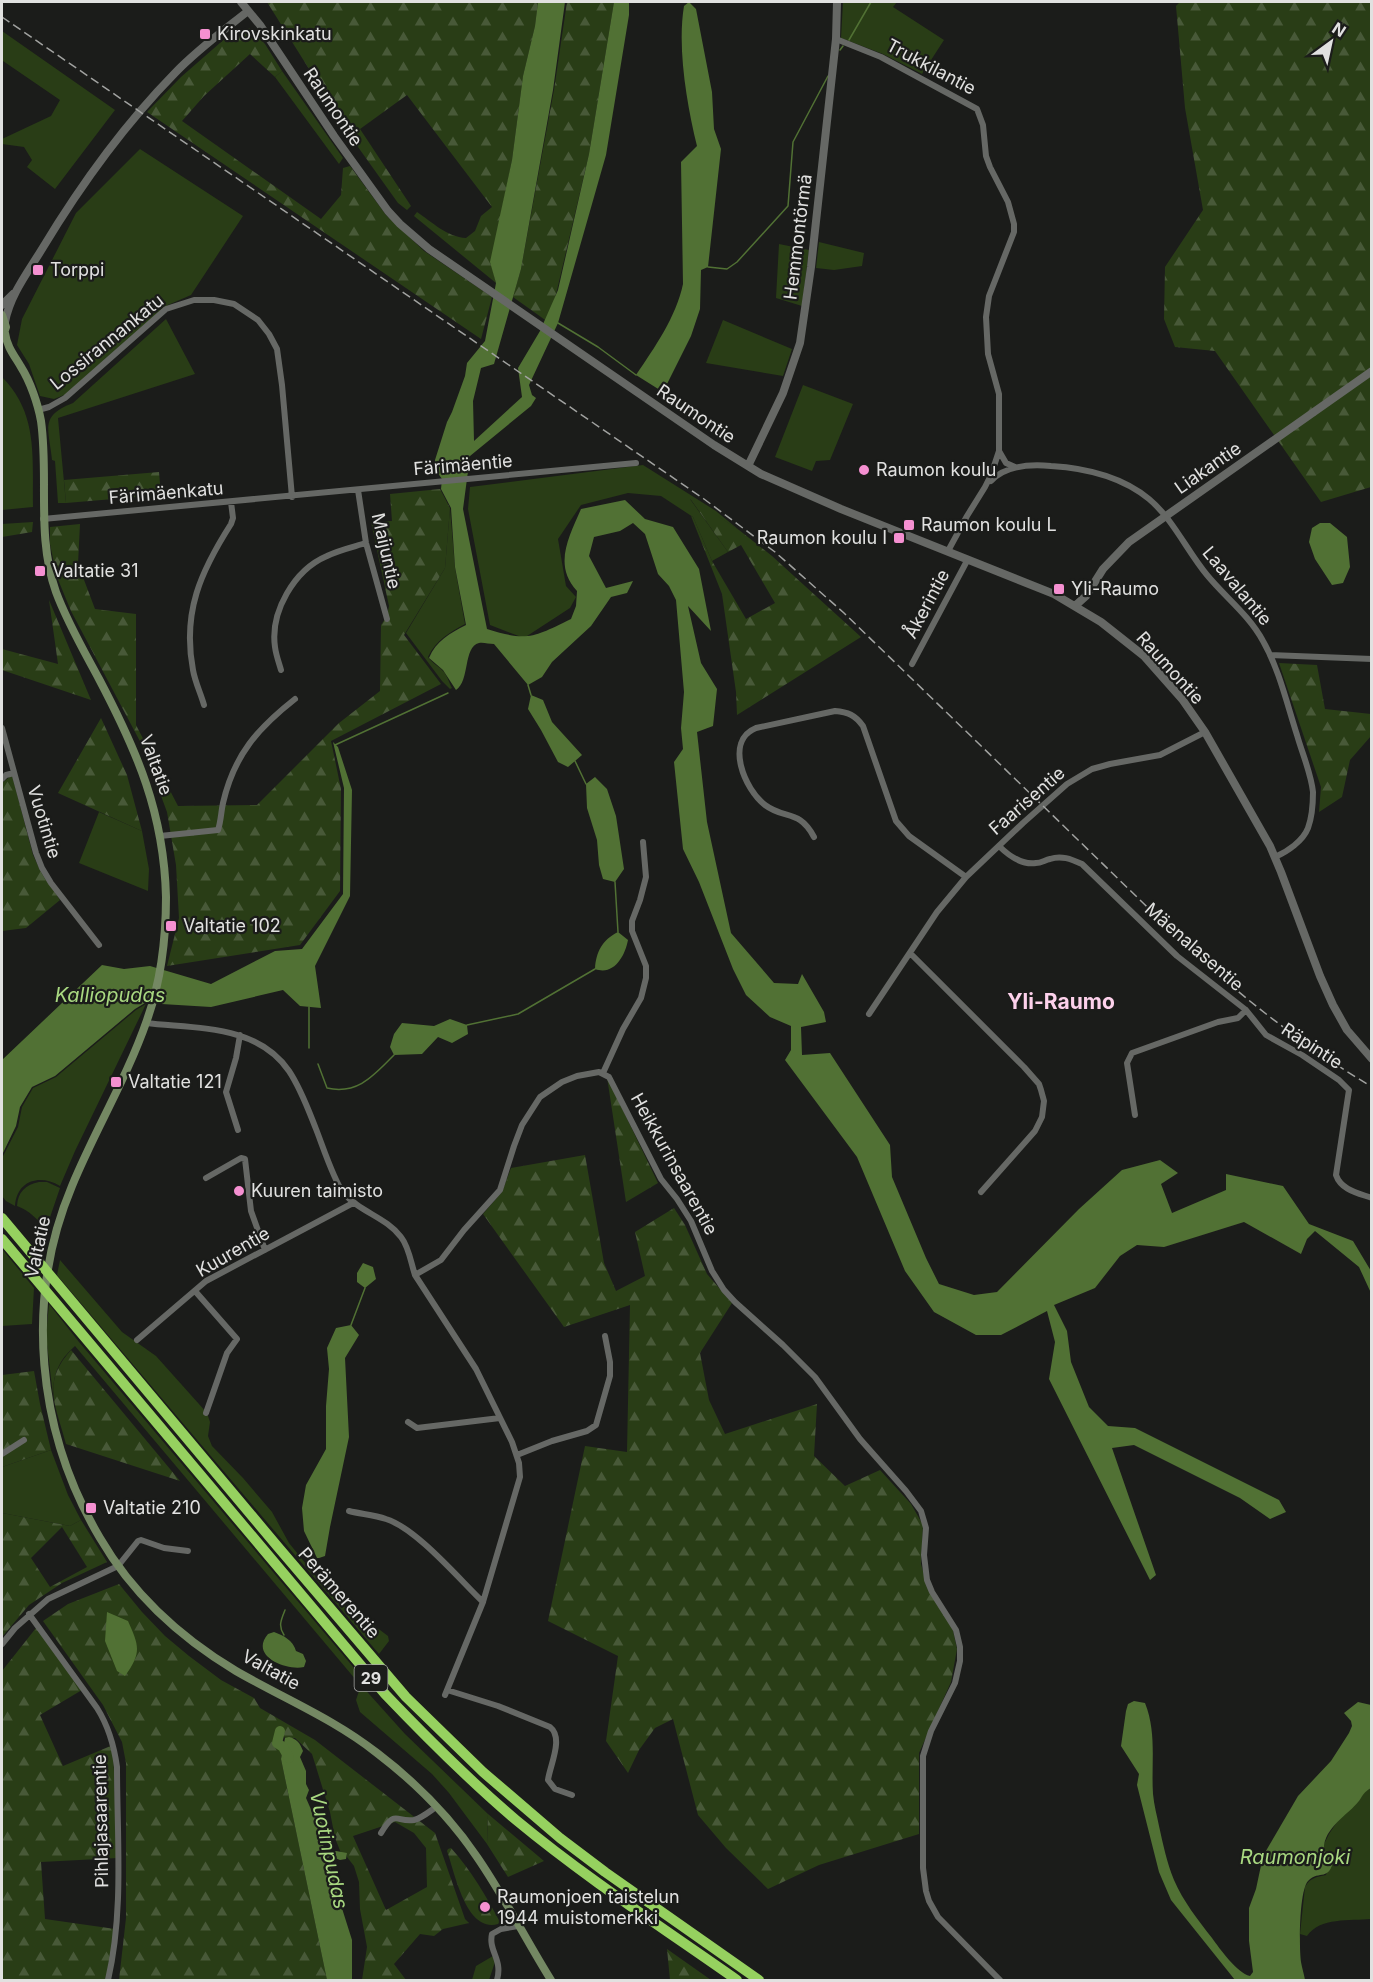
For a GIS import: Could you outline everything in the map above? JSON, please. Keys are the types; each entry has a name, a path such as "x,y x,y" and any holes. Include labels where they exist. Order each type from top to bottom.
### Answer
{"highway":[{"name":"Perämerentie","path":"2,1218 406,1697 515,1801 569,1845 759,1980"},
{"name":"Perämerentie","path":"2,1239 385,1694 432,1743 488,1796 594,1881 737,1980"}],"main road":[{"path":"3,319 3,336"},
{"name":"Valtatie","path":"3,336 24,370 41,421 46,558 58,599 135,751 150,792 160,836 166,896 161,964 147,1023 62,1211 46,1280 43,1310 44,1367 56,1434 71,1480 88,1517 118,1566 168,1621 233,1669 356,1737 396,1768 436,1806 478,1859 551,1980"},
{"name":"Valtatie","path":"2,347 15,358"}],"street":[{"path":"3,319 16,291 76,194 141,111 176,72 248,11 241,2"},
{"name":"Hemmontörmä","path":"748,466 783,393 800,343 811,267 836,39 837,2"},
{"name":"Raumontie","path":"248,11 260,25 345,152 388,211 429,249 714,445 761,474 841,509 1054,594 1076,605 1123,637 1144,656 1182,699 1205,732 1275,857 1333,1005 1347,1030 1371,1059"},
{"name":"Trukkilantie","path":"836,39 881,57 978,109 990,167 1008,202 1014,224 1014,232 989,296 986,317 988,354 999,394 999,451 992,475 948,551"},
{"path":"2,305 16,291"},
{"name":"Lossirannankatu","path":"38,411 65,398 166,309 183,302 204,299 234,304 258,320 274,341 277,349 292,497"},
{"name":"Liakantie","path":"1076,605 1086,596 1103,568 1129,542 1371,371"},
{"path":"999,451 1006,463 1016,468"},
{"name":"Färimäentie","path":"292,497 636,463"},
{"name":"Laavalantie","path":"985,487 998,474 1016,468 1038,465 1068,467 1111,477 1150,500 1206,574 1254,626 1270,655 1313,791 1312,814 1308,830 1284,853 1275,857"},
{"name":"Maijuntie","path":"358,490 366,543 387,619"},
{"name":"Färimäenkatu","path":"44,519 292,497"},
{"path":"204,705 193,669 190,636 192,613 203,570 231,524 233,518 231,502"},
{"path":"281,670 275,646 276,625 283,603 300,576 306,569 326,556 366,543"},
{"name":"Åkerintie","path":"912,664 968,559"},
{"path":"1270,655 1371,659"},
{"path":"160,836 218,830 231,777 246,747 269,720 295,699"},
{"path":"814,837 802,820 773,810 757,797 741,769 741,740 748,731 756,728 835,711 845,712 852,714 863,726 896,821 909,836 966,877"},
{"name":"Vuotintie","path":"2,728 42,868 99,945"},
{"name":"Faarisentie","path":"869,1014 937,912 966,877 1067,784 1092,769 1160,755 1205,732"},
{"path":"2,779 14,772"},
{"path":"415,1275 441,1260 500,1190 522,1125 540,1098 567,1079 603,1073 622,1029 641,998 646,978 646,966 632,931 632,921 646,878 643,842"},
{"name":"Mäenalasentie","path":"999,846 1006,853 1026,863 1064,857 1082,864 1177,956 1246,1010 1238,1018 1218,1022 1132,1053 1127,1063 1135,1115"},
{"path":"910,953 1024,1067 1039,1084 1041,1090 1044,1106 1038,1126 981,1192"},
{"name":"Räpintie","path":"1246,1010 1266,1035 1302,1055 1339,1080 1349,1090 1336,1175 1347,1189 1371,1198"},
{"path":"147,1023 207,1028 240,1035 257,1043 288,1070 304,1099 341,1190 352,1203 388,1224 401,1237 415,1275 476,1369 517,1455 520,1477 483,1602 446,1693 498,1706 554,1731 556,1746 548,1780 555,1789 572,1794"},
{"path":"238,1130 225,1092 236,1058 240,1035"},
{"name":"Heikkurinsaarentie","path":"603,1073 609,1077 661,1179 692,1221 712,1271 724,1290 815,1377 860,1439 921,1511 926,1528 924,1555 927,1580 956,1630 960,1647 960,1661 955,1683 923,1756 923,1858 926,1891 938,1917 1000,1980"},
{"path":"206,1178 241,1158 245,1159 252,1211 265,1250"},
{"name":"Kuurentie","path":"137,1341 206,1281 352,1203"},
{"path":"195,1291 237,1339 227,1353 206,1413"},
{"path":"517,1455 552,1441 587,1431 596,1425 610,1376 605,1336"},
{"path":"408,1422 417,1428 500,1418"},
{"path":"2,1454 24,1440"},
{"path":"349,1511 387,1519 402,1527 420,1541 483,1602"},
{"path":"2,1644 29,1614 48,1599 118,1566 139,1540 164,1548 188,1551"},
{"name":"Pihlajasaarentie","path":"29,1614 97,1708 106,1723 114,1747 117,1767 117,1919 108,1980"},
{"path":"381,1833 388,1822 393,1819 418,1819 436,1806"},
{"path":"497,1980 500,1967 491,1944 492,1934 501,1929 518,1926"}],"green space":[{"path":"267,2 538,2 535,26 523,76 512,160 491,262 496,283 414,216 417,212 446,232 466,238 475,231 481,216 492,207 407,95 360,129 411,206 407,210 398,203 358,147"},
{"path":"567,2 614,2 589,154 548,322 513,297 521,269 554,90"},
{"path":"843,2 897,2 893,7 944,40 922,74 883,54 841,38"},
{"path":"1180,2 1371,2 1371,487 1321,502 1215,351 1175,347 1164,319 1165,267 1203,210 1185,108 1176,6"},
{"path":"250,28 265,44 282,71 275,77 250,54 204,96 182,121 321,219 341,195 343,168 350,166 386,215 424,251 492,297 481,339 147,112 181,77 228,36"},
{"path":"2,31 115,110 55,189 27,167 32,160 24,147 2,144 2,139 51,116 60,100 2,62"},
{"path":"282,71 343,158 339,164 275,77"},
{"path":"140,149 243,216 191,295 168,305 67,394 54,399 40,396 29,364 17,345 22,319 76,213"},
{"path":"819,242 864,253 862,266 834,270 816,268"},
{"path":"779,244 809,250 802,306 776,298"},
{"path":"166,319 195,374 58,418 66,503 58,503 55,461 52,460 48,432 51,419 55,413 73,403"},
{"path":"723,320 792,349 783,376 706,363"},
{"path":"2,377 14,391 28,422 33,455 33,507 2,510"},
{"path":"803,385 853,404 830,460 816,461 812,471 775,457"},
{"path":"643,465 716,511 739,530 690,499 728,552 712,561 693,517 661,496 628,493 581,505 558,539 566,586 576,597 570,608 524,638 490,625 468,509 470,487"},
{"path":"159,472 161,495 66,503 64,480"},
{"path":"440,489 450,508 445,568 404,635 441,684 331,741 341,789 340,891 300,945 167,966 179,918 176,865 167,812 143,747 71,611 57,577 50,544 50,527 80,524 78,564 95,609 136,614 136,725 178,806 257,805 339,723 380,691 381,625 387,616 389,606 371,522 392,521 390,494"},
{"path":"689,497 739,530 772,556 861,637 737,715 736,692 722,594 691,516 712,561 746,619 775,603 741,545 728,552"},
{"path":"450,508 455,568 465,624 439,641 428,657 445,674 452,688 450,689 406,633 445,568"},
{"path":"33,522 32,532 2,537 2,524"},
{"path":"49,600 91,700 2,670 2,649 58,664"},
{"path":"1279,663 1317,665 1325,709 1371,714 1371,736 1350,760 1342,797 1319,812 1321,787"},
{"path":"101,718 127,775 142,831 58,793"},
{"path":"12,775 33,855 60,900 26,928 2,931 2,783"},
{"path":"99,812 142,831 149,869 148,891 79,863"},
{"path":"146,1004 60,1186 45,1180 38,1180 25,1185 20,1190 15,1206 6,1201 2,1196 2,1158 18,1127 22,1107 33,1088 56,1077"},
{"path":"607,1077 658,1183 626,1202"},
{"path":"585,1155 604,1263 616,1291 645,1276 635,1232 674,1208 685,1225 707,1274 732,1303 700,1353 709,1400 725,1434 817,1404 814,1456 845,1486 880,1470 911,1504 923,1525 921,1564 927,1586 952,1626 957,1649 951,1682 919,1753 919,1834 819,1865 768,1889 726,1848 698,1815 673,1719 655,1728 639,1750 628,1773 606,1741 618,1656 548,1621 585,1446 627,1452 630,1305 564,1327 483,1214 502,1192 511,1168"},
{"path":"39,1182 47,1182 60,1188 46,1229 30,1213 17,1206 23,1190"},
{"path":"2,1249 34,1288 32,1324 2,1326"},
{"path":"60,1260 122,1332 156,1356 207,1413 210,1422 208,1436 212,1446 272,1512 289,1543 323,1585 351,1613 388,1636 389,1641 379,1654 57,1275"},
{"path":"49,1304 360,1675 356,1680 75,1346 58,1368 53,1395 46,1336"},
{"path":"71,1350 180,1481 66,1444 55,1406 54,1384 56,1373"},
{"path":"34,1371 51,1450 2,1467 2,1375"},
{"path":"51,1450 68,1495 81,1520 70,1526 2,1513 2,1467"},
{"path":"2,1513 70,1526 81,1520 107,1562 62,1583 29,1605 2,1637","holes":["62,1527 87,1567 50,1587 31,1558"]},
{"path":"119,1584 165,1636 189,1656 221,1680 254,1698 260,1708 315,1740 435,1833 465,1919 469,1923 443,1929 434,1936 420,1934 394,1964 406,1980 362,1980 367,1947 360,1909 359,1882 354,1866 347,1857 347,1853 341,1853 335,1838 330,1812 312,1754 295,1738 285,1738 280,1731 277,1743 283,1747 281,1759 327,1980 119,1980 126,1918 126,1763 122,1742 103,1705 43,1621 68,1604","holes":["395,1822 414,1833 426,1848 427,1887 386,1910 353,1836"]},
{"path":"36,1628 82,1690 40,1715 63,1766 113,1745 117,1858 41,1862 45,1919 115,1929 106,1980 2,1980 2,1671"},
{"path":"361,1685 405,1734 488,1814 487,1844 432,1774 360,1712 356,1700"},
{"path":"1371,1788 1371,1919 1327,1923 1307,1936 1300,1934 1305,1887 1314,1878 1326,1875 1331,1854 1326,1853 1323,1846 1341,1816 1358,1802 1363,1793"},
{"path":"488,1814 544,1861 508,1877 487,1844"},
{"path":"451,1848 484,1893 500,1922 498,1924 487,1924 470,1911 458,1886 447,1851"},
{"path":"667,1949 711,1980 670,1980"},
{"path":"493,1956 496,1959 489,1980 472,1980 476,1966"}],"water":[{"path":"538,2 565,2 553,90 521,269 494,364 481,368 473,401 474,441 522,397 518,368 540,331 558,290 589,154 614,2 629,2 629,15 606,155 558,323 529,385 532,395 536,398 531,406 470,456 463,509 487,629 512,635 530,636 571,619 576,606 577,591 566,571 565,561 568,540 581,509 625,500 645,519 673,527 699,569 711,631 688,606 701,663 717,689 713,726 697,732 707,822 731,933 774,983 798,984 802,974 824,1012 826,1022 801,1027 802,1055 830,1053 890,1145 892,1177 939,1284 974,1295 997,1292 1079,1209 1122,1170 1160,1160 1178,1173 1161,1184 1172,1213 1226,1190 1226,1174 1283,1186 1309,1224 1353,1241 1371,1271 1371,1293 1359,1267 1315,1231 1307,1239 1301,1254 1244,1222 1164,1247 1137,1245 1120,1256 1095,1288 1054,1305 1067,1331 1071,1362 1089,1407 1108,1426 1135,1428 1279,1500 1286,1512 1270,1519 1240,1498 1134,1445 1112,1448 1156,1575 1150,1580 1049,1379 1055,1342 1047,1311 1001,1335 976,1335 934,1312 905,1271 857,1157 785,1060 791,1050 791,1026 770,1017 746,995 733,969 699,882 683,849 674,762 683,749 681,728 684,692 676,600 669,586 658,574 645,534 633,523 620,531 594,537 589,556 606,588 633,581 627,593 611,597 591,626 552,662 542,677 528,685 494,644 481,643 474,646 471,651 463,679 456,690 443,670 429,658 444,638 466,625 455,567 451,508 441,489 442,479 435,469 435,460 465,376 467,363 485,341 496,283 490,262 512,160 523,76 535,26"},
{"path":"689,2 696,9 712,92 714,129 721,149 708,267 701,270 700,309 691,336 663,392 636,375 670,320 683,284 681,162 697,146 682,58 684,6"},
{"path":"1320,523 1330,523 1347,537 1350,567 1343,583 1332,585 1315,559 1309,542 1312,528"},
{"path":"531,695 543,700 552,722 582,755 568,767 558,762 528,709"},
{"name":"Kalliopudas","path":"333,742 338,747 352,790 350,896 315,966 321,1008 300,1006 283,990 211,1007 145,1003 55,1076 32,1087 20,1107 16,1126 2,1155 2,1060 102,965 124,969 150,966 211,984 275,951 302,949 343,894 344,788"},
{"path":"595,777 607,789 616,816 624,869 615,882 603,879 599,865 597,840 587,808 586,784"},
{"path":"618,932 628,940 618,963 608,970 595,969 601,947"},
{"path":"450,1019 467,1025 468,1034 452,1043 438,1037 422,1054 394,1055 390,1047 394,1034 402,1023 434,1026"},
{"path":"363,1263 373,1267 376,1279 365,1288 357,1282 357,1273"},
{"path":"351,1325 359,1335 345,1358 349,1437 325,1556 317,1558 304,1531 302,1508 306,1485 326,1449 329,1369 327,1348 336,1328"},
{"path":"107,1612 128,1621 135,1637 136,1655 125,1676 117,1671 105,1641"},
{"path":"274,1632 288,1639 296,1651 303,1654 306,1661 304,1667 288,1667 266,1655 263,1642 268,1634"},
{"name":"Raumonjoki","path":"1134,1701 1145,1703 1149,1714 1154,1802 1165,1853 1174,1880 1191,1910 1224,1954 1234,1966 1250,1976 1253,1972 1249,1941 1249,1908 1256,1889 1263,1856 1298,1796 1331,1761 1349,1733 1352,1726 1351,1721 1344,1713 1358,1702 1371,1705 1371,1788 1327,1836 1324,1851 1334,1858 1330,1870 1312,1878 1305,1887 1300,1920 1300,1945 1305,1980 1235,1980 1171,1900 1159,1872 1137,1785 1139,1774 1121,1746 1128,1704"},
{"path":"289,1737 298,1742 303,1751 300,1757 306,1771 306,1784 309,1790 306,1798 313,1814 324,1825 323,1845 327,1852 347,1853 346,1859 340,1860 330,1856 325,1861 326,1864 331,1865 331,1871 336,1873 334,1883 352,1940 352,1980 327,1980 281,1759 285,1738"}],"waterway":[{"path":"849,40 871,2"},
{"path":"840,50 843,46"},
{"path":"708,267 727,269 737,262 788,206 793,142 828,76"},
{"path":"558,323 598,347 636,375"},
{"path":"528,685 531,695"},
{"path":"335,745 448,693"},
{"path":"575,761 586,784"},
{"path":"615,882 618,932"},
{"path":"467,1025 518,1014 595,969"},
{"path":"309,1007 309,1048"},
{"path":"318,1064 327,1088 348,1089 365,1082 394,1055"},
{"path":"351,1325 365,1288"},
{"path":"284,1635 281,1620 285,1610"},
{"name":"Vuotinpudas","path":"280,1731 277,1743 283,1747 289,1758"}],"railway":[{"path":"2,17 704,499 775,552 844,613 1205,963 1286,1029 1372,1087"}],"place":[{"name":"Kirovskinkatu","path":"205,34"},
{"name":"Torppi","path":"38,270"},
{"name":"Raumon koulu","path":"864,470"},
{"name":"Raumon koulu L","path":"909,525"},
{"name":"Raumon koulu I","path":"899,538"},
{"name":"Valtatie 31","path":"40,571"},
{"name":"Yli-Raumo","path":"1059,589"},
{"name":"Valtatie 102","path":"171,926"},
{"name":"Valtatie 121","path":"116,1082"},
{"name":"Kuuren taimisto","path":"239,1191"},
{"name":"Valtatie 210","path":"91,1508"},
{"name":"Raumonjoen taistelun 1944 muistomerkki","path":"485,1907"}],"district":[{"name":"Yli-Raumo","path":"1061,1002"}]}
